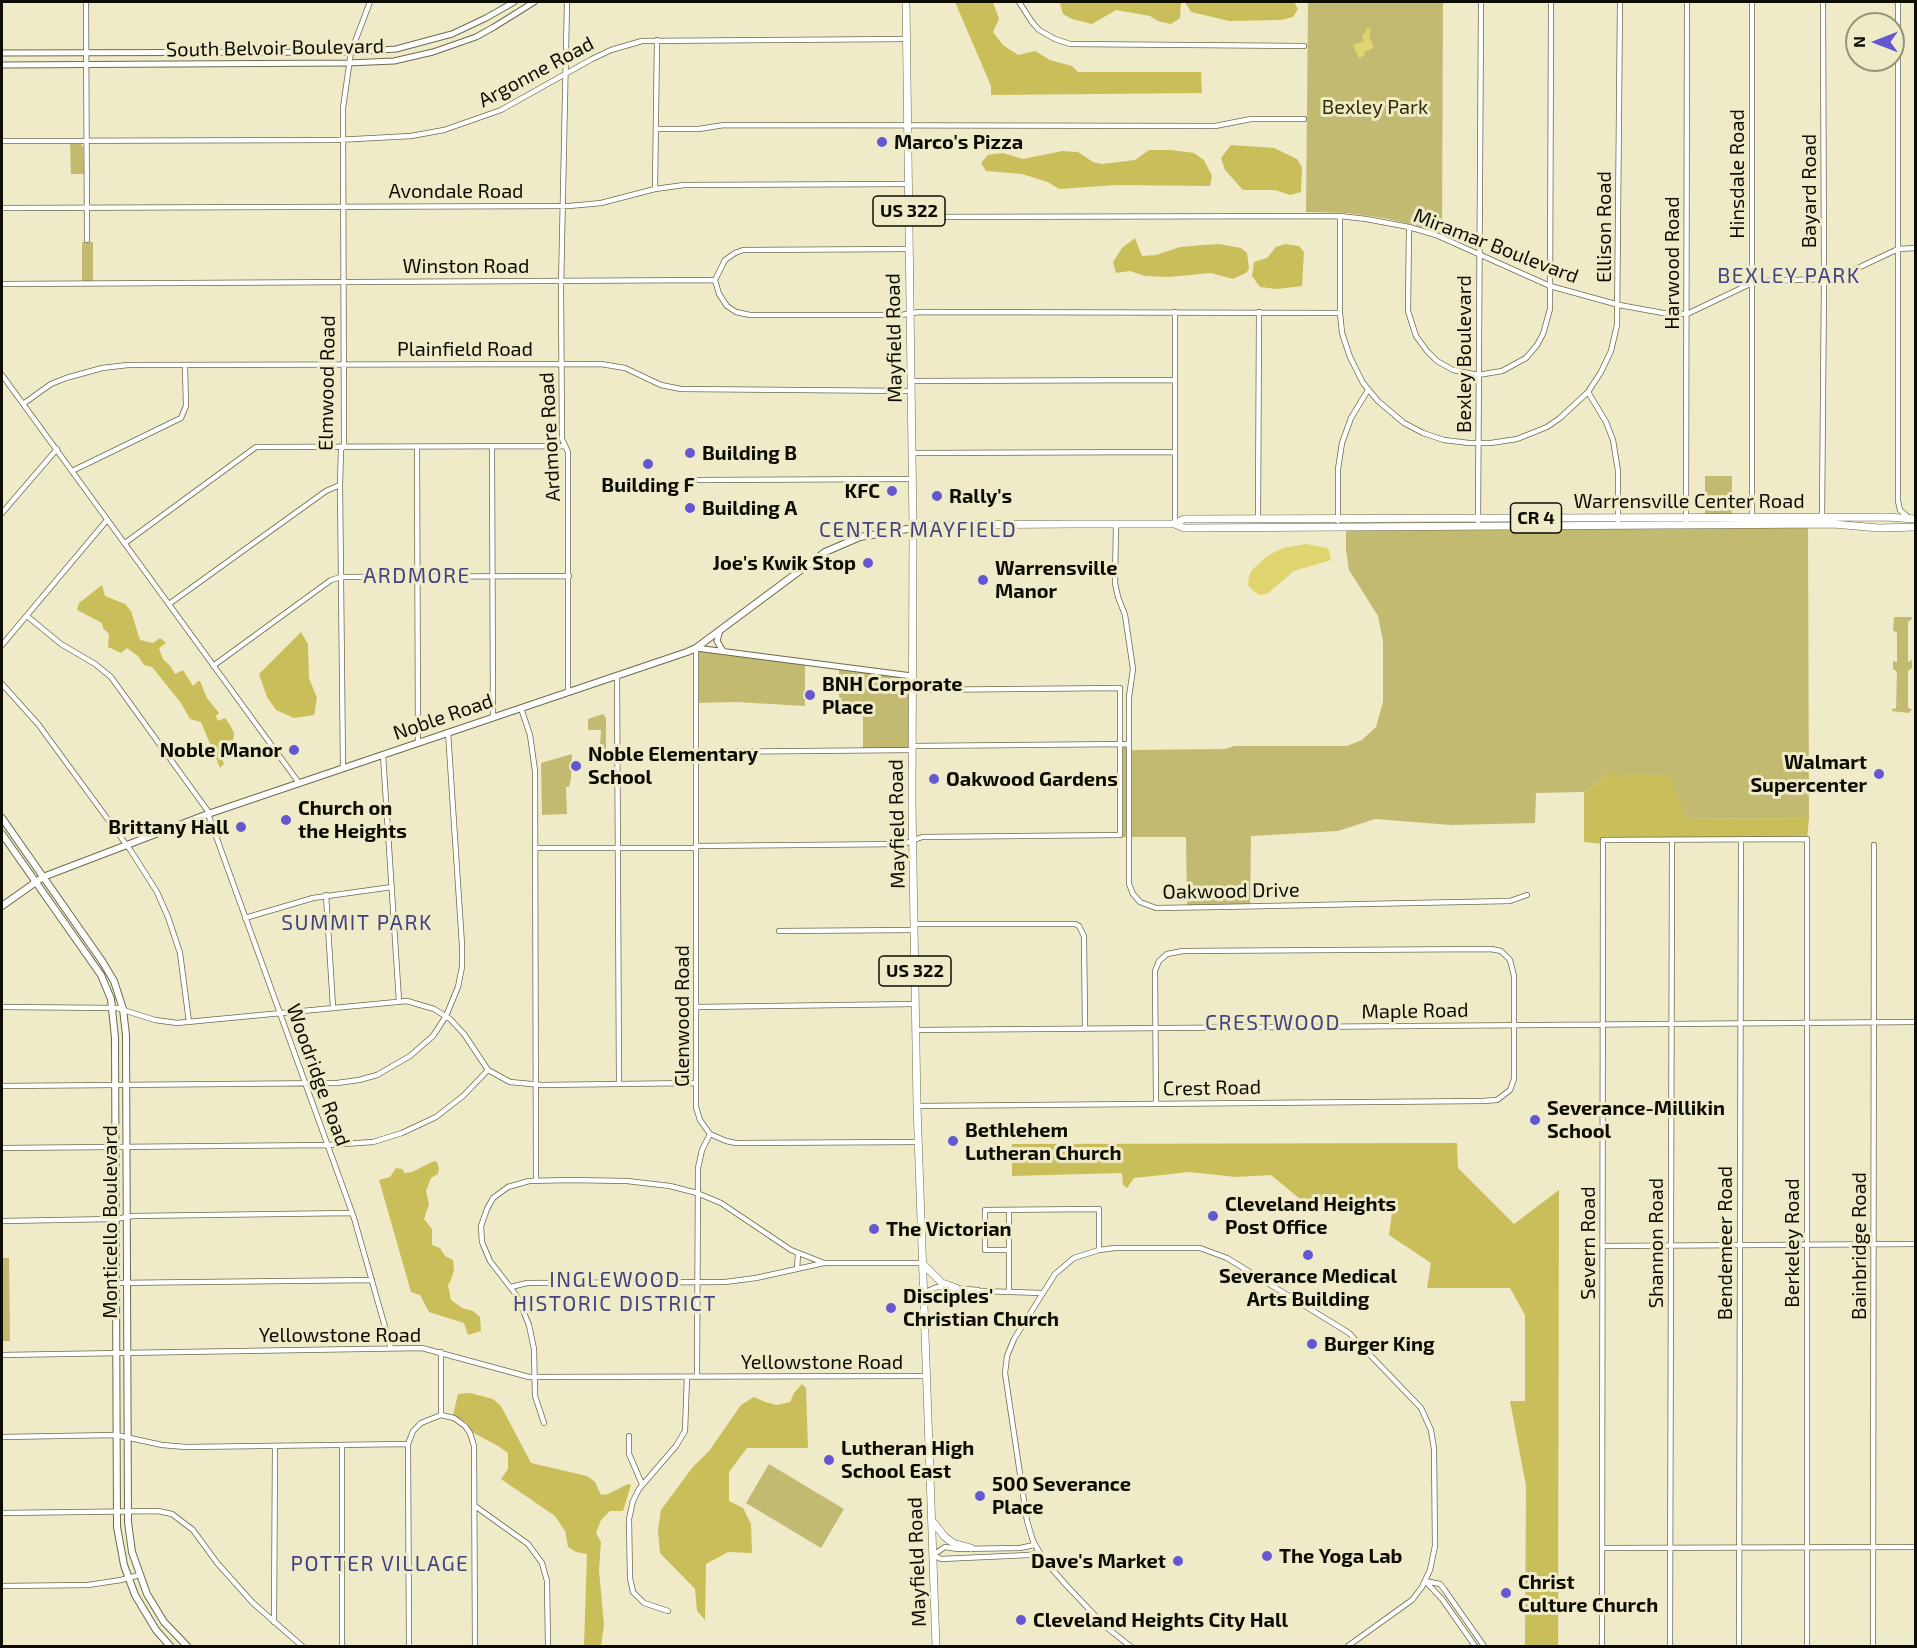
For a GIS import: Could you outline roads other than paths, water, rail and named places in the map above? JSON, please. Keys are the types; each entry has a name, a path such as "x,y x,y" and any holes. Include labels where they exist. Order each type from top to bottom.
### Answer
{"main road":[{"name":"Mayfield Road","path":"906,2 913,528 912,748 916,1106 925,1292 936,1647"},
{"name":"Warrensville Center Road","path":"696,648 825,552 861,537 923,525 1175,524 1184,528 1258,528 1338,523 1822,521 1886,517 1913,519"},
{"name":"Warrensville Center Road","path":"1175,524 1184,519 1258,519 1338,523"},
{"name":"Warrensville Center Road","path":"1822,521 1879,528 1916,526"},
{"name":"Noble Road","path":"2,906 43,877 209,814 696,648"},
{"name":"Monticello Boulevard","path":"2,819 109,972 118,991 115,1038 115,1353 121,1436 120,1547 129,1579 144,1613 170,1647"},
{"name":"Monticello Boulevard","path":"2,833 104,980 126,1028 127,1352 121,1436 122,1511 139,1575 147,1594 159,1614 187,1647"},
{"path":"923,1263 942,1283 956,1288"},
{"path":"932,1521 953,1544 971,1548"}],"street":[{"path":"86,2 87,240"},
{"name":"Elmwood Road","path":"343,768 340,485 344,365 342,140 344,91 348,63 370,2"},
{"name":"South Belvoir Boulevard","path":"2,53 351,52 396,48 453,34 513,2"},
{"name":"South Belvoir Boulevard","path":"2,65 394,61 449,47 494,27 534,2"},
{"name":"Ardmore Road","path":"567,2 561,364 562,439 568,452 568,692"},
{"path":"1019,2 1040,30 1055,39 1070,44 1304,46"},
{"name":"Bexley Boulevard","path":"1478,522 1481,2"},
{"path":"1409,227 1408,311 1416,336 1426,351 1445,366 1460,372 1478,375 1497,373 1526,358 1537,345 1548,318 1551,2"},
{"name":"Ellison Road","path":"1340,216 1340,313 1345,344 1368,390 1390,412 1414,428 1444,440 1479,443 1517,439 1547,427 1565,414 1588,392 1601,372 1611,351 1617,325 1619,305 1620,2"},
{"name":"Harwood Road","path":"1686,522 1687,2"},
{"name":"Hinsdale Road","path":"1752,2 1752,521"},
{"name":"Bayard Road","path":"1822,521 1823,2"},
{"path":"1898,2 1898,501 1902,513 1913,519"},
{"name":"Argonne Road","path":"2,141 342,140 411,136 444,130 501,110 611,50 642,41 906,39"},
{"path":"655,189 657,40"},
{"path":"656,129 699,129 724,126 1215,126 1251,119 1304,119"},
{"name":"Avondale Road","path":"2,208 562,205 602,202 655,189 684,185 909,184"},
{"name":"Miramar Boulevard","path":"909,217 1340,216 1409,227 1436,236 1550,286 1619,305 1663,313 1687,314 1752,284 1777,280 1824,279 1853,270 1898,249 1916,248"},
{"path":"909,249 743,250 725,260 715,280 724,303 732,310 745,315 891,315 910,312 1340,313"},
{"name":"Winston Road","path":"2,284 715,280"},
{"path":"1175,312 1175,524"},
{"path":"1258,528 1259,312"},
{"name":"Plainfield Road","path":"23,404 56,382 96,369 128,366 613,365 661,385 681,390 911,391"},
{"path":"72,471 181,418 186,406 185,366"},
{"path":"2,376 299,783"},
{"path":"911,381 1175,380"},
{"path":"1338,523 1338,469 1342,443 1352,418 1368,390"},
{"path":"1588,392 1606,422 1615,447 1618,471 1618,522"},
{"path":"125,543 256,447 565,446"},
{"path":"417,447 418,743"},
{"path":"492,447 493,717"},
{"path":"2,513 57,449"},
{"path":"912,453 1175,452"},
{"path":"699,480 912,479"},
{"path":"169,604 326,491 340,485"},
{"path":"1886,517 1893,513 1898,501"},
{"path":"2,645 107,520"},
{"name":"Oakwood Drive","path":"1116,524 1115,583 1125,615 1133,669 1129,697 1129,884 1135,897 1146,906 1186,908 1510,901 1527,895"},
{"path":"213,666 331,580 341,577 569,576"},
{"name":"Woodridge Road","path":"27,616 61,644 95,664 111,677 196,792 209,814 352,1213 391,1348"},
{"path":"720,630 717,641 723,651"},
{"name":"Noble Road","path":"696,648 912,676"},
{"name":"Glenwood Road","path":"696,648 696,1083 698,1114 710,1134"},
{"path":"617,676 619,1084"},
{"path":"2,684 32,716 127,845 157,892 171,926 184,974 189,1022"},
{"path":"535,848 904,843 921,837 1120,835 1120,688 913,690"},
{"path":"521,708 530,735 534,760 536,1180"},
{"path":"2,1086 350,1082 368,1078 404,1061 433,1036 446,1016 458,987 462,958 448,732"},
{"path":"696,752 1129,744"},
{"path":"383,755 399,1001"},
{"path":"2,833 12,833"},
{"name":"Berkeley Road","path":"1741,840 1808,839 1807,1647"},
{"name":"Severn Road","path":"1602,1647 1603,840 1672,840"},
{"path":"1672,840 1741,840"},
{"name":"Shannon Road","path":"1670,1647 1672,840"},
{"name":"Bendemeer Road","path":"1739,1647 1741,840"},
{"name":"Bainbridge Road","path":"1873,1647 1875,845"},
{"path":"20,858 26,853"},
{"path":"246,918 287,904 326,895 392,887"},
{"path":"326,895 333,1007"},
{"path":"55,909 62,904"},
{"path":"779,931 1075,924 1079,926 1084,936 1085,1029"},
{"path":"1156,1104 1155,971 1159,961 1167,954 1183,951 1491,949 1501,951 1510,960 1514,976 1514,1025"},
{"path":"2,1007 117,1008 162,1022 189,1022 399,1001 421,1004 446,1016 464,1034 488,1070 501,1079 513,1083 536,1085 696,1083"},
{"path":"697,1006 915,1004"},
{"name":"Maple Road","path":"916,1030 1916,1022"},
{"name":"Crest Road","path":"916,1106 1497,1100 1506,1095 1514,1079 1514,1025"},
{"path":"2,1148 327,1145 373,1142 409,1131 435,1118 455,1103 488,1070"},
{"path":"697,1377 697,1193 699,1159 710,1134 736,1143 918,1142"},
{"path":"544,1423 536,1400 534,1348 531,1332 511,1287 485,1253 481,1236 483,1219 491,1201 503,1190 518,1183 536,1180 627,1181 670,1186 697,1193 729,1208 777,1242 798,1254 824,1263"},
{"path":"1009,1250 985,1250 985,1209 1099,1209 1099,1250"},
{"path":"1009,1209 1009,1291"},
{"path":"2,1221 115,1219 126,1216 352,1213"},
{"path":"1603,1246 1916,1244"},
{"path":"1130,1647 1106,1627 1034,1545 1027,1521 1005,1373 1011,1347 1055,1274 1068,1262 1099,1250 1114,1248 1200,1248 1215,1252 1322,1315 1354,1337 1421,1408 1431,1430 1434,1449 1435,1546 1433,1562 1419,1591 1403,1607 1348,1647"},
{"path":"797,1269 798,1254"},
{"path":"511,1287 527,1282 741,1280 824,1263 923,1263"},
{"path":"115,1283 372,1280"},
{"path":"925,1292 938,1287 973,1288 980,1291"},
{"path":"925,1292 938,1296 980,1291 1042,1293"},
{"name":"Yellowstone Road","path":"2,1355 422,1348 516,1375 535,1377 927,1376"},
{"path":"441,1352 441,1415"},
{"path":"668,1611 644,1603 632,1588 629,1519 633,1502 642,1484 676,1446 685,1431 687,1377"},
{"path":"409,1647 408,1444 412,1433 421,1423 441,1415 451,1416 460,1422 472,1437 475,1456 475,1647"},
{"path":"2,1437 121,1436 162,1445 186,1447 408,1444"},
{"path":"629,1436 629,1454 642,1484"},
{"path":"342,1445 342,1647"},
{"path":"274,1622 275,1446"},
{"path":"475,1506 528,1544 542,1563 547,1581 548,1647"},
{"path":"2,1513 122,1511 164,1512 178,1517 187,1523 224,1571 253,1603 302,1647"},
{"path":"1034,1545 1026,1548 945,1547 933,1555 941,1559 1028,1555 1038,1552"},
{"path":"1602,1548 1916,1547"},
{"path":"989,1548 989,1556"},
{"path":"2,1586 88,1585 129,1579 139,1575"},
{"path":"1425,1581 1442,1599 1475,1647"},
{"path":"1425,1581 1440,1584 1484,1647"}],"place":[{"name":"Marco's Pizza","path":"882,142"},
{"name":"Building B","path":"690,453"},
{"name":"Building F","path":"648,464"},
{"name":"KFC","path":"892,491"},
{"name":"Rally's","path":"937,496"},
{"name":"Building A","path":"690,508"},
{"name":"Joe's Kwik Stop","path":"868,563"},
{"name":"Warrensville Manor","path":"983,580"},
{"name":"BNH Corporate Place","path":"810,695"},
{"name":"Noble Manor","path":"294,750"},
{"name":"Noble Elementary School","path":"576,766"},
{"name":"Walmart Supercenter","path":"1879,774"},
{"name":"Oakwood Gardens","path":"934,779"},
{"name":"Church on the Heights","path":"286,820"},
{"name":"Brittany Hall","path":"241,827"},
{"name":"Severance-Millikin School","path":"1535,1120"},
{"name":"Bethlehem Lutheran Church","path":"953,1141"},
{"name":"Cleveland Heights Post Office","path":"1213,1216"},
{"name":"The Victorian","path":"874,1229"},
{"name":"Severance Medical Arts Building","path":"1308,1255"},
{"name":"Disciples' Christian Church","path":"891,1308"},
{"name":"Burger King","path":"1312,1344"},
{"name":"Lutheran High School East","path":"829,1460"},
{"name":"500 Severance Place","path":"980,1496"},
{"name":"The Yoga Lab","path":"1267,1556"},
{"name":"Dave's Market","path":"1178,1561"},
{"name":"Christ Culture Church","path":"1506,1593"},
{"name":"Cleveland Heights City Hall","path":"1021,1620"}],"district":[{"name":"BEXLEY PARK","path":"1789,276"},
{"name":"CENTER MAYFIELD","path":"918,530"},
{"name":"ARDMORE","path":"417,576"},
{"name":"SUMMIT PARK","path":"357,923"},
{"name":"CRESTWOOD","path":"1273,1023"},
{"name":"INGLEWOOD HISTORIC DISTRICT","path":"615,1292"},
{"name":"POTTER VILLAGE","path":"380,1564"}],"park label":[{"name":"Bexley Park","path":"1375,107"}]}
